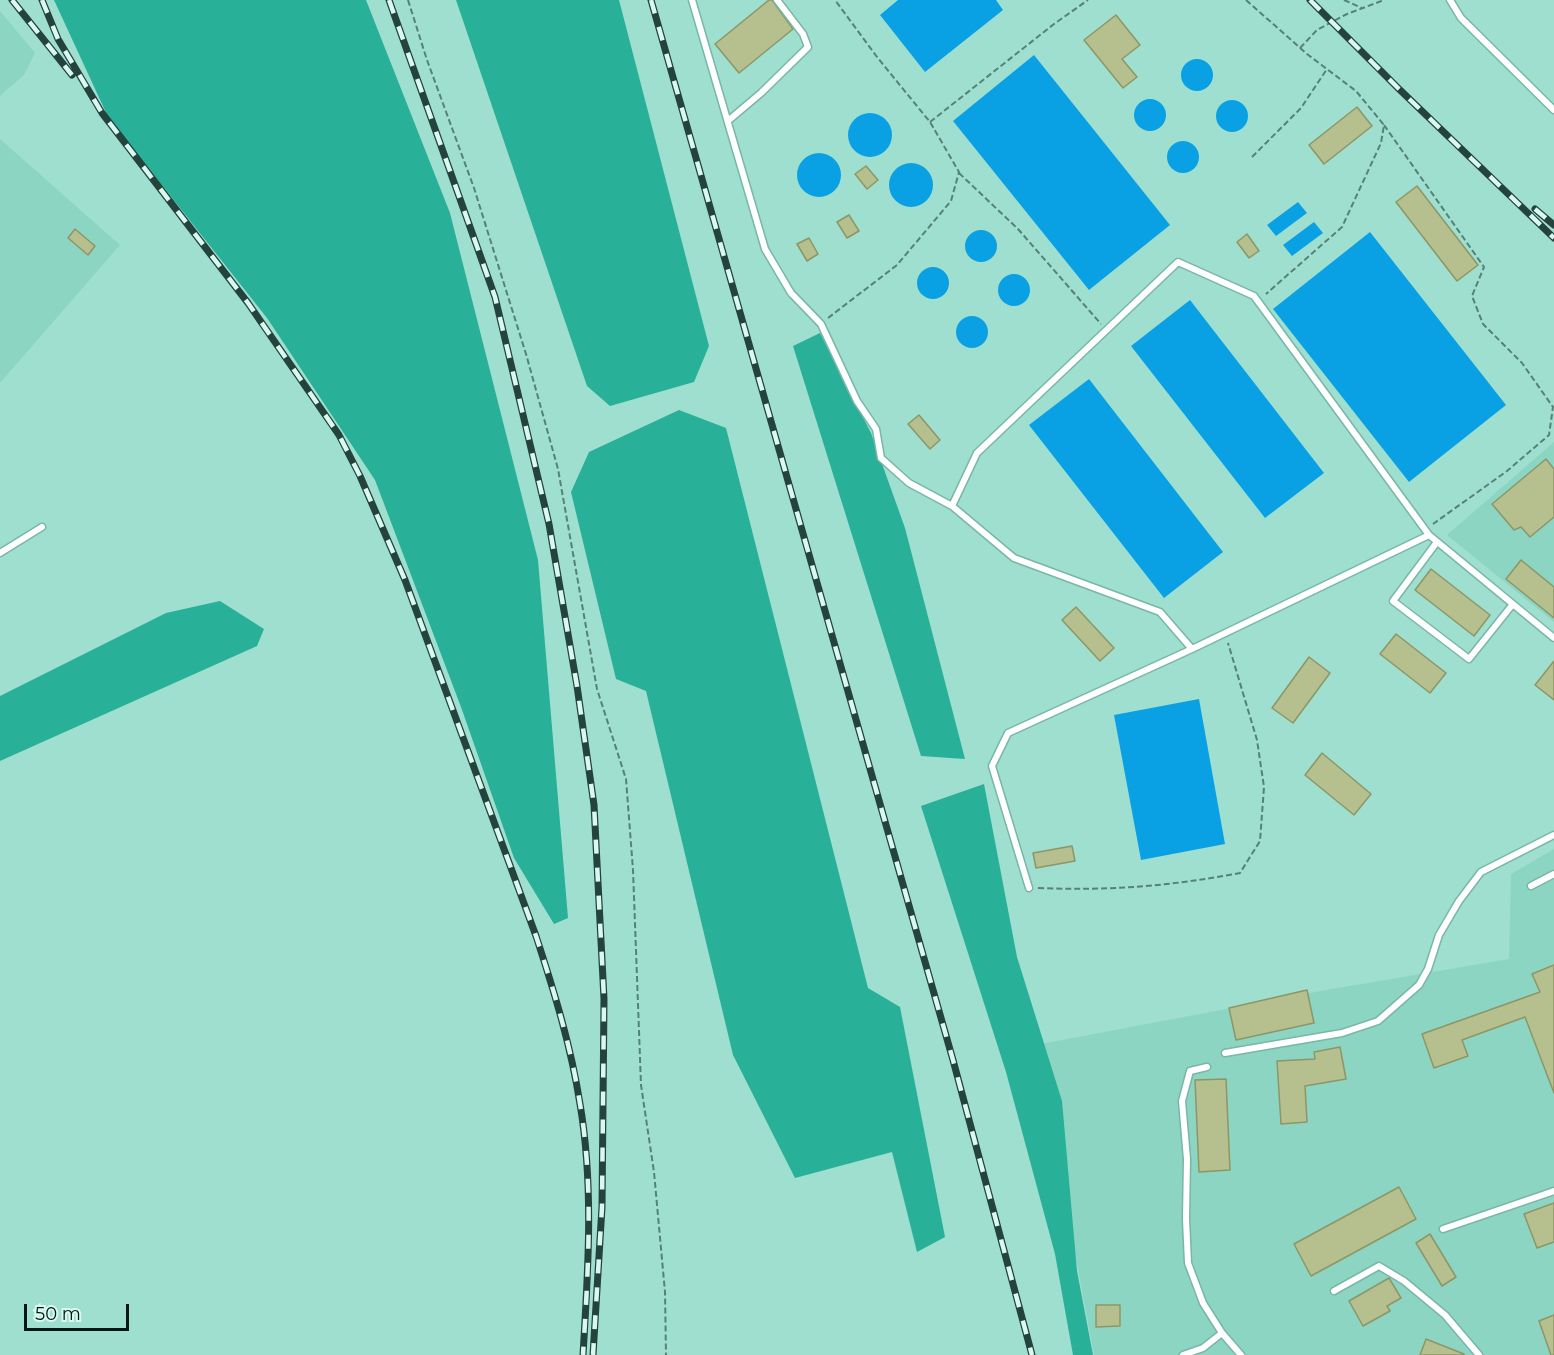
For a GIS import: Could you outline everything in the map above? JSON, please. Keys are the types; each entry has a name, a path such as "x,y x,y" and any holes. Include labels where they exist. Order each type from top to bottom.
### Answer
{"lane":[{"path":"692,0 765,249 791,293 821,324 857,401 876,429 881,458 909,483 952,506 1014,558 1160,612 1192,649"},
{"path":"729,120 761,93 808,47 803,34 777,0"},
{"path":"1450,0 1461,18 1554,110"},
{"path":"952,506 977,453 1178,262 1254,296 1427,532 1554,638"},
{"path":"0,553 42,527"},
{"path":"1029,888 992,766 1008,734 1192,649 1427,532"},
{"path":"1437,542 1393,601 1470,659 1513,604"},
{"path":"1225,1053 1342,1034 1378,1021 1419,985 1428,969 1439,935 1459,901 1481,872 1554,835"},
{"path":"1531,886 1554,874"},
{"path":"1207,1067 1190,1071 1182,1101 1187,1159 1188,1263 1203,1303 1222,1333 1241,1355"},
{"path":"1443,1228 1554,1191"},
{"path":"1334,1291 1379,1266 1404,1281 1445,1315 1479,1355"},
{"path":"1183,1355 1203,1348 1222,1333"}],"path":[{"path":"408,0 427,60 474,188 526,354 558,469 597,689 626,778 633,870 641,1085 655,1183 665,1292 666,1355"},
{"path":"835,0 877,57 930,122 959,172 1018,229 1107,330"},
{"path":"930,122 1088,0"},
{"path":"1246,0 1299,48 1356,91 1384,125 1484,267 1472,296 1483,324 1522,363 1553,407 1549,435 1507,471 1427,532"},
{"path":"1344,0 1362,8"},
{"path":"1299,48 1317,30 1384,0"},
{"path":"1252,157 1301,108 1327,69"},
{"path":"1258,302 1342,226 1381,143 1384,125"},
{"path":"821,324 897,266 951,201 959,172"},
{"path":"1029,888 1105,890 1187,884 1240,873 1260,841 1264,787 1255,729 1225,633"}],"shaded area":[{"path":"54,0 366,0 450,213 538,560 568,918 554,924 514,858 461,707 375,480 267,318 108,117"},
{"path":"456,0 619,0 709,346 694,382 610,406 587,386"},
{"path":"0,11 35,53 24,75 0,96"},
{"path":"0,139 120,245 0,383"},
{"path":"820,333 871,433 905,528 965,759 921,756 793,346"},
{"path":"679,410 726,428 868,988 900,1007 945,1237 917,1252 892,1152 795,1178 733,1055 646,691 616,679 571,492 589,452"},
{"path":"1554,442 1554,622 1447,535"},
{"path":"220,601 264,629 257,646 0,761 0,696 166,613"},
{"path":"984,784 1017,957 1062,1101 1077,1271 1093,1355 1073,1355 1055,1254 1006,1072 921,806"},
{"path":"1554,849 1554,1355 1094,1355 1036,1045 1326,990 1509,959 1511,874"}],"water":[{"path":"898,0 996,0 1003,10 925,72 880,15"},
{"path":"1034,55 1170,225 1089,290 953,121"},
{"path":"1197,59 1209,63 1213,75 1209,87 1197,91 1185,87 1181,75 1185,63"},
{"path":"1150,99 1162,103 1166,115 1162,127 1150,131 1138,127 1134,115 1138,103"},
{"path":"1232,100 1244,104 1248,116 1244,128 1232,132 1220,128 1216,116 1220,104"},
{"path":"870,113 886,119 892,135 886,151 870,157 854,151 848,135 854,119"},
{"path":"1183,141 1195,145 1199,157 1195,169 1183,173 1171,169 1167,157 1171,145"},
{"path":"819,153 835,159 841,175 835,191 819,197 803,191 797,175 803,159"},
{"path":"911,163 927,169 933,185 927,201 911,207 895,201 889,185 895,169"},
{"path":"1298,202 1307,213 1276,236 1267,225"},
{"path":"1314,222 1323,233 1292,256 1283,245"},
{"path":"981,230 993,234 997,246 993,258 981,262 969,258 965,246 969,234"},
{"path":"1370,232 1506,405 1409,482 1273,309"},
{"path":"933,267 945,271 949,283 945,295 933,299 921,295 917,283 921,271"},
{"path":"1014,274 1026,278 1030,290 1026,302 1014,306 1002,302 998,290 1002,278"},
{"path":"1190,300 1324,473 1265,518 1131,346"},
{"path":"972,316 984,320 988,332 984,344 972,348 960,344 956,332 960,320"},
{"path":"1089,379 1223,552 1164,598 1029,425"},
{"path":"1199,699 1225,844 1141,860 1114,715"}],"building":[{"path":"769,0 772,0 793,29 739,73 715,44"},
{"path":"1116,15 1140,45 1122,59 1137,77 1123,88 1084,40"},
{"path":"1357,107 1372,126 1324,164 1309,145"},
{"path":"866,166 878,180 867,189 855,174"},
{"path":"1417,186 1478,265 1457,281 1396,202"},
{"path":"849,215 859,231 847,238 837,222"},
{"path":"75,229 95,246 88,255 68,238"},
{"path":"1247,234 1259,251 1249,258 1237,242"},
{"path":"809,238 818,254 807,261 797,244"},
{"path":"919,415 940,440 930,449 908,424"},
{"path":"1546,459 1554,469 1554,517 1530,537 1521,527 1514,530 1492,504"},
{"path":"1521,560 1554,587 1554,618 1506,579"},
{"path":"1431,569 1490,615 1474,636 1415,590"},
{"path":"1076,607 1114,648 1100,661 1062,620"},
{"path":"1396,634 1446,673 1430,693 1380,654"},
{"path":"1309,657 1330,673 1293,723 1272,708"},
{"path":"1554,661 1554,700 1535,685"},
{"path":"1322,753 1371,794 1354,815 1305,775"},
{"path":"1072,846 1075,861 1036,868 1033,853"},
{"path":"1554,965 1554,1093 1525,1017 1462,1040 1468,1056 1434,1068 1422,1034 1540,992 1532,974"},
{"path":"1307,990 1314,1023 1236,1040 1229,1008"},
{"path":"1340,1047 1346,1079 1305,1086 1307,1122 1281,1124 1277,1061 1315,1059 1314,1052"},
{"path":"1226,1079 1230,1170 1199,1172 1195,1080"},
{"path":"1399,1187 1416,1219 1311,1276 1294,1244"},
{"path":"1554,1203 1554,1242 1537,1248 1524,1214"},
{"path":"1430,1234 1456,1277 1442,1286 1416,1243"},
{"path":"1389,1278 1401,1298 1387,1306 1390,1311 1363,1326 1349,1301"},
{"path":"1096,1305 1120,1305 1120,1326 1096,1327"},
{"path":"1554,1315 1554,1355 1551,1355 1539,1321"},
{"path":"1426,1339 1464,1354 1464,1355 1420,1355"}],"railway":[{"path":"12,0 72,75"},
{"path":"42,0 58,39 102,113 248,303 339,435 360,476 405,580 536,936 572,1061 580,1104 587,1166 588,1261 583,1355"},
{"path":"389,0 495,297 549,524 577,686 594,805 604,999 602,1207 593,1355"},
{"path":"651,0 953,1060 1032,1355"},
{"path":"1310,0 1554,238"},
{"path":"1535,209 1554,225"}]}
